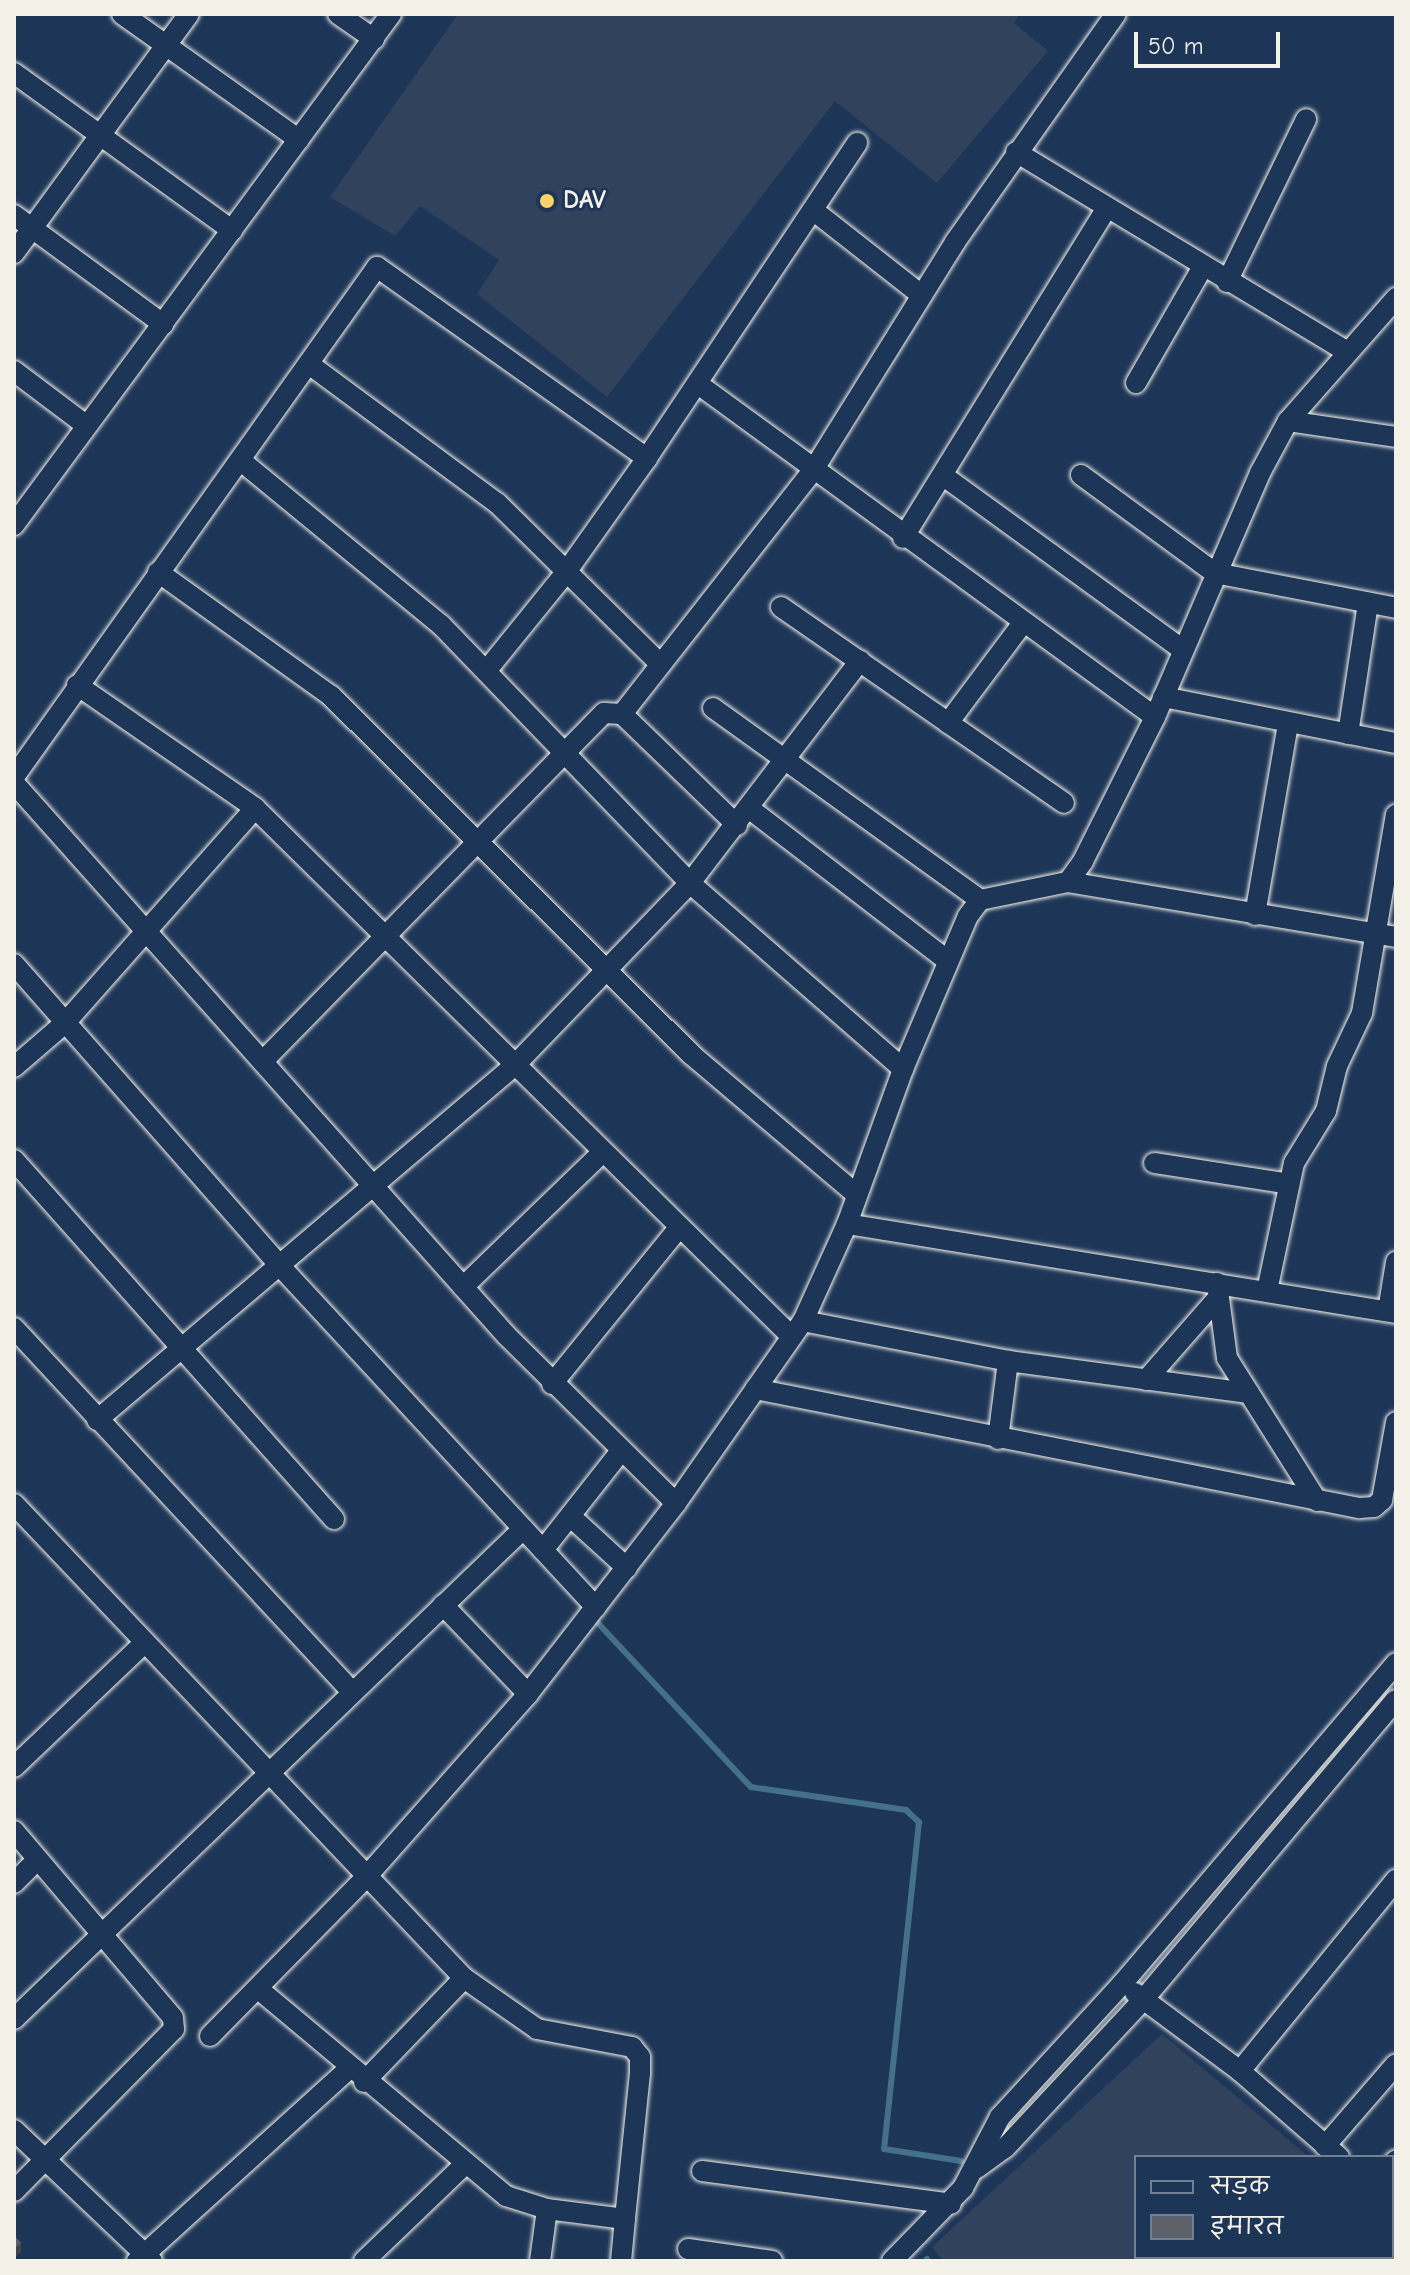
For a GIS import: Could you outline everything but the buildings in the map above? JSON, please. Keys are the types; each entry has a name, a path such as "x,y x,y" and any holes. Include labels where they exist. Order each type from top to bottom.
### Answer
{"street":[{"path":"122,14 299,140"},
{"path":"14,253 189,14"},
{"path":"338,14 374,39"},
{"path":"14,525 391,14"},
{"path":"622,714 812,472 920,294 1016,152 1116,14"},
{"path":"14,73 102,133 232,230"},
{"path":"1227,282 1306,119"},
{"path":"487,670 564,575 647,458 857,143"},
{"path":"1016,152 1105,211 1347,352"},
{"path":"813,210 920,294"},
{"path":"903,538 945,477 1105,211"},
{"path":"14,215 163,324"},
{"path":"647,458 383,267 370,275 77,685 16,788 150,930 552,1384 676,1503"},
{"path":"1136,383 1202,268"},
{"path":"1068,882 1155,717 1215,573 1288,421 1396,298"},
{"path":"309,364 471,482 564,575 659,663"},
{"path":"14,371 87,426"},
{"path":"698,384 812,472 1155,717"},
{"path":"1288,421 1396,437"},
{"path":"240,460 406,594 487,670 690,883 903,1069"},
{"path":"1081,475 1215,573 1396,608"},
{"path":"945,477 1183,650"},
{"path":"158,572 331,696 475,845 692,1055 857,1195"},
{"path":"1348,734 1368,603"},
{"path":"781,607 1064,803"},
{"path":"948,723 1022,624"},
{"path":"97,1420 184,1351 372,1184 514,1066 690,883 860,661"},
{"path":"77,685 255,808 679,1228 797,1329 1249,1393"},
{"path":"1163,697 1396,743"},
{"path":"713,708 980,900 1068,882 1386,935"},
{"path":"264,1060 568,754 604,713 622,714 743,817 947,960"},
{"path":"1255,915 1288,724"},
{"path":"14,1067 65,1023 255,808"},
{"path":"1267,1291 1299,1147 1326,1111 1337,1066 1360,1022 1386,935 1396,815"},
{"path":"210,2036 367,1876 528,1694 676,1503 797,1329 847,1224 903,1069 947,960 980,900"},
{"path":"14,964 280,1266 596,1607"},
{"path":"463,1287 602,1153"},
{"path":"14,1160 334,1519"},
{"path":"1154,1163 1289,1184"},
{"path":"847,1224 1217,1291 1267,1291 1392,1312 1396,1262"},
{"path":"552,1384 679,1228"},
{"path":"1146,1380 1217,1291"},
{"path":"1217,1291 1227,1358 1317,1501"},
{"path":"14,1328 352,1692"},
{"path":"998,1439 1008,1361"},
{"path":"755,1389 1359,1508 1374,1507 1382,1500 1396,1422"},
{"path":"543,1550 620,1452"},
{"path":"14,1504 268,1777 464,1978 522,2022 632,2047 640,2057 636,2150 621,2261"},
{"path":"570,1516 627,1568"},
{"path":"14,2019 102,1939 352,1692 523,1529"},
{"path":"443,1605 528,1694"},
{"path":"14,1767 143,1644"},
{"path":"892,2261 951,2204 977,2168 1000,2117 1122,1984 1396,1663"},
{"path":"977,2168 1005,2148 1143,2000 1396,1700"},
{"path":"14,1831 102,1939 168,2012 174,2029 14,2191"},
{"path":"14,1883 37,1860"},
{"path":"1240,2071 1396,1880"},
{"path":"14,2130 145,2259 357,2076 464,1978"},
{"path":"1122,1984 1240,2071 1332,2152 1396,2064"},
{"path":"258,1989 357,2076 506,2196 547,2209 625,2219"},
{"path":"364,2261 464,2165"},
{"path":"702,2171 951,2204"},
{"path":"540,2261 547,2209"},
{"path":"688,2249 772,2261"}],"shaded area":[{"name":"DAV","path":"458,14 1020,14 1014,23 1048,51 937,183 835,101 607,397 477,294 499,260 420,206 395,236 330,197"},
{"path":"1162,2034 1307,2155 1134,2155 1134,2259 1394,2259 1394,2244 1396,2261 943,2261 932,2247"}],"waterway":[{"path":"596,1621 751,1787 906,1810 919,1822 884,2149 961,2161"}],"place":[{"name":"DAV","path":"547,201"}]}
